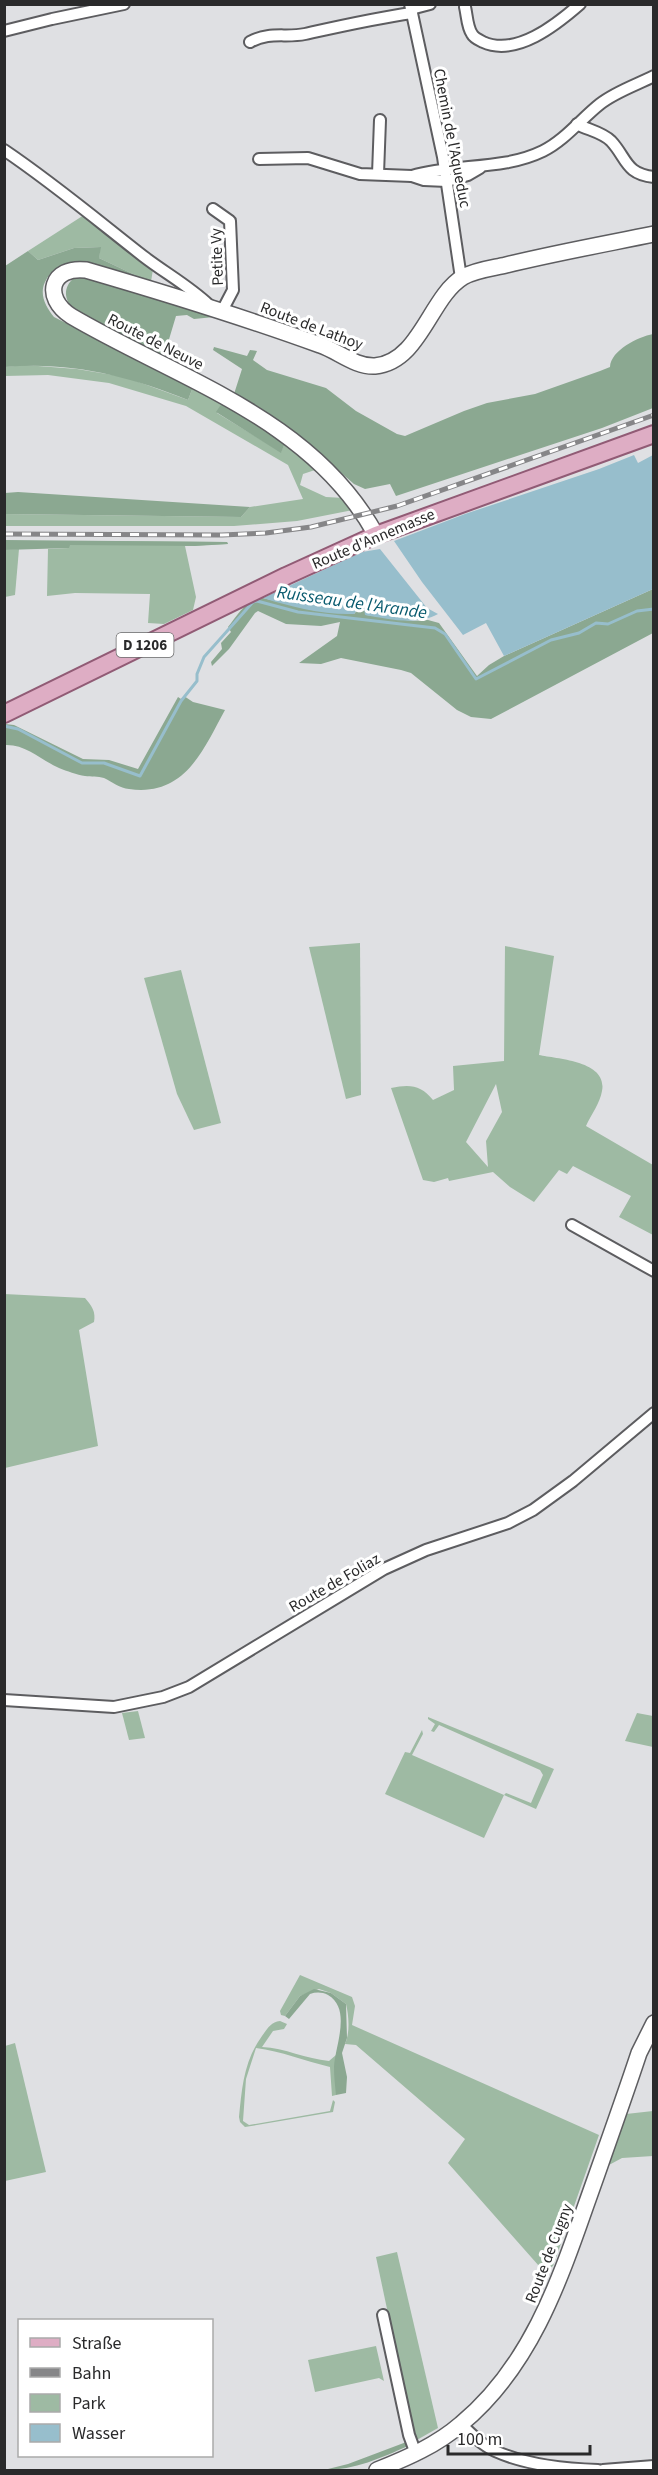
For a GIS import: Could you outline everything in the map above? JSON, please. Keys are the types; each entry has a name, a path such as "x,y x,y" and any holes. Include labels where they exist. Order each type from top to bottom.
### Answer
{"main road":[{"name":"Route d'Annemasse","path":"4,714 286,576 376,535 654,434"}],"street":[{"path":"4,31 52,18 124,4"},
{"path":"250,42 269,34 304,34 430,4"},
{"path":"464,5 474,37 492,46 504,47 538,34 579,4"},
{"name":"Chemin de l'Aqueduc","path":"411,9 446,176 461,278"},
{"path":"259,159 308,158 350,172 412,176 426,172 446,176 464,167 481,167 544,150 605,100 654,76"},
{"path":"378,174 380,120"},
{"path":"577,124 610,140 624,162 634,171 654,177"},
{"name":"Route de Lathoy","path":"4,150 50,181 145,258 217,309 325,346 357,363 375,366 385,363 406,350 461,278"},
{"name":"Petite Vy","path":"213,209 230,221 233,290 217,309"},
{"path":"461,278 518,262 654,234"},
{"name":"Route de Neuve","path":"217,309 78,270 62,275 53,290 55,302 71,316 229,399 279,429 338,483 359,506 376,535"},
{"path":"572,1225 654,1271"},
{"name":"Route de Foliaz","path":"4,1700 114,1707 163,1697 189,1687 384,1569 426,1550 508,1523 533,1510 573,1481 654,1413"},
{"name":"Route de Cugny","path":"377,2470 416,2454 461,2424 500,2385 541,2320 561,2274 639,2053 654,2023"},
{"path":"383,2315 409,2434 416,2454"},
{"path":"461,2424 485,2445 508,2455 563,2468 598,2470"},
{"path":"603,2470 654,2466"}],"green space":[{"path":"84,215 153,269 151,282 135,278 135,275 99,258 100,247 74,248 38,260 28,251"},
{"path":"101,247 99,258 135,275 135,278 86,265 62,267 52,272 43,287 44,301 48,309 54,317 193,387 188,400 144,384 98,372 52,366 5,367 5,266 28,251 38,260 74,248"},
{"path":"84,277 176,305 224,316 194,319 187,315 176,316 164,356 73,309 66,297 66,289 74,278"},
{"path":"653,334 653,408 602,428 396,496 390,484 365,489 354,484 287,426 234,394 242,369 213,350 214,347 247,356 250,350 257,351 253,360 267,370 326,388 356,411 397,434 405,436 487,403 535,394 610,367 615,355 626,345"},
{"path":"25,365 77,369 125,377 188,400 193,387 222,403 217,413 281,452 285,443 315,470 303,474 300,485 326,497 344,498 353,510 297,521 234,526 5,526 4,514 241,517 250,507 303,499 288,465 186,406 109,383 48,375 5,376 5,367"},
{"path":"222,403 241,411 285,443 281,453 216,412"},
{"path":"5,493 250,507 241,517 5,514"},
{"path":"5,540 227,542 228,544 70,545 69,548 5,550"},
{"path":"117,541 227,542 228,544 185,546 196,597 193,610 164,624 148,623 150,594 75,593 47,596 48,549 69,548 69,545 117,545"},
{"path":"19,549 15,595 5,597 4,550"},
{"path":"653,589 653,633 491,719 471,717 457,710 411,673 401,670 341,658 321,664 299,663 337,636 340,622 321,626 286,624 258,611 229,649 212,666 211,662 222,649 221,643 231,632 228,627 239,613 247,604 263,598 312,610 354,614 359,608 364,608 366,615 439,623 477,676 504,656"},
{"path":"184,696 193,702 225,710 200,755 190,768 165,786 148,790 126,788 104,778 69,772 20,747 5,745 5,724 14,725 83,759 109,760 138,769 178,697 181,699"},
{"path":"360,943 361,1095 346,1099 309,947"},
{"path":"505,946 554,956 539,1055 580,1063 597,1073 602,1081 602,1091 586,1126 653,1165 653,1235 619,1217 631,1196 573,1166 567,1174 559,1170 534,1202 510,1187 493,1172 449,1181 448,1178 434,1182 423,1180 391,1088 415,1087 424,1091 433,1100 454,1090 453,1066 504,1061","holes":["496,1084 502,1112 486,1141 488,1167 466,1142"]},
{"path":"181,970 221,1123 194,1130 177,1094 144,978"},
{"path":"4,1294 85,1298 91,1306 94,1312 94,1322 79,1330 98,1446 5,1468"},
{"path":"138,1711 145,1738 129,1740 122,1713"},
{"path":"637,1713 653,1716 653,1747 625,1741"},
{"path":"428,1717 554,1769 536,1809 504,1795 506,1793 531,1803 543,1775 540,1770 439,1725 434,1732 431,1731 435,1724"},
{"path":"422,1730 423,1734 412,1755 504,1795 484,1838 385,1794 405,1752 410,1753"},
{"path":"300,1975 352,1997 355,2006 352,2025 599,2135 553,2266 544,2271 448,2163 465,2139 356,2045 345,2044 348,2035 346,2004 331,1993 319,1989 300,1996 285,2016 281,2015 280,2011"},
{"path":"314,1989 331,1993 346,2004 347,2038 342,2053 347,2077 346,2093 336,2095 334,2067 341,2018 335,2001 324,1993 310,1994 289,2019 285,2016 300,1996"},
{"path":"280,2021 287,2024 284,2029 273,2031 262,2047 329,2061 336,2055 336,2095 332,2096 330,2067 256,2048 246,2079 243,2121 249,2125 330,2111 333,2100 335,2102 333,2112 245,2127 239,2117 243,2085 251,2055 266,2031 272,2024"},
{"path":"15,2043 46,2172 5,2181 5,2046"},
{"path":"653,2111 653,2156 622,2158 609,2165 626,2114"},
{"path":"397,2252 438,2428 415,2441 376,2257"},
{"path":"376,2346 384,2381 379,2378 315,2392 308,2360"},
{"path":"409,2441 410,2445 368,2462 346,2468 324,2470 348,2464"}],"water":[{"path":"634,455 638,463 653,455 653,589 504,656 486,623 463,635 394,541 465,514"},
{"path":"380,549 427,608 438,614 412,621 365,615 364,608 359,608 354,614 319,612 263,598 362,552"}],"waterway":[{"name":"Ruisseau de l'Arande","path":"4,726 18,729 82,763 104,763 140,776 181,701 197,681 197,674 204,657 253,602 257,601 298,612 435,628 445,634 476,679 551,640 579,633 596,623 608,624 637,611 654,609"}],"railway":[{"path":"4,534 222,535 266,533 311,527 397,506 654,415"}]}
